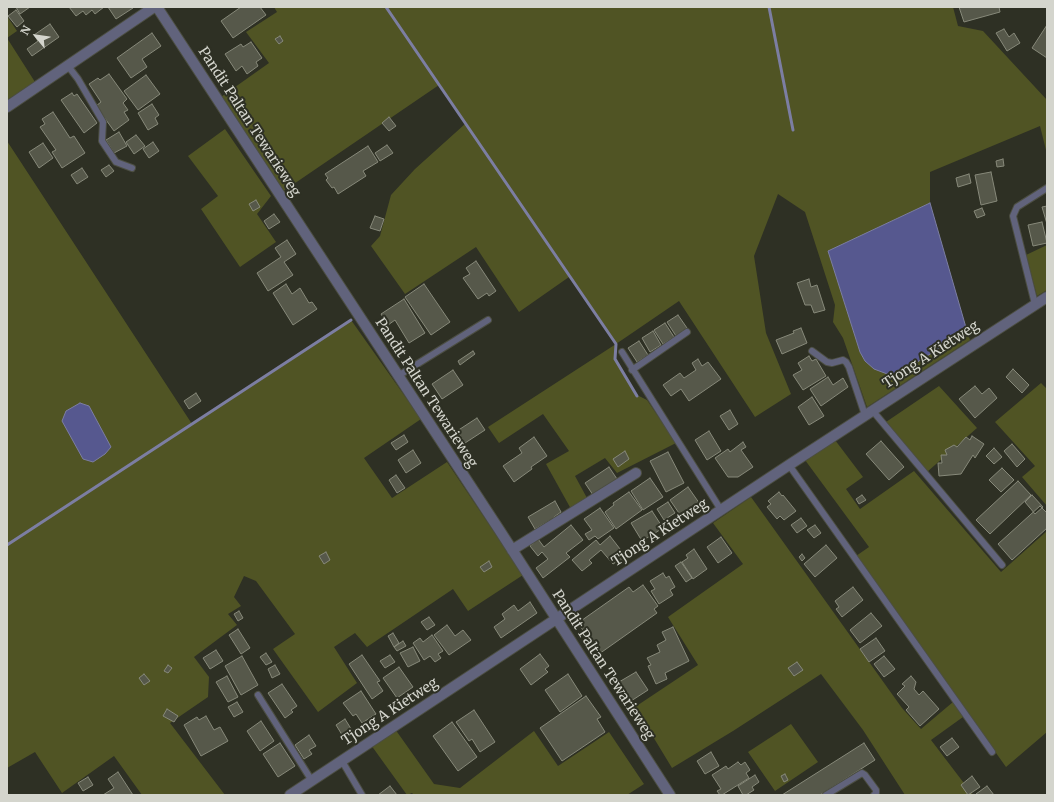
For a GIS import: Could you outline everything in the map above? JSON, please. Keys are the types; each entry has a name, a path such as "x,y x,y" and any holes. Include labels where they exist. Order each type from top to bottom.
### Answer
{"street":[{"path":"7,107 154,7"},
{"name":"Pandit Paltan Tewarieweg","path":"157,7 512,550 670,795"},
{"name":"Tjong A Kietweg","path":"290,795 495,661 556,618 1047,297"},
{"path":"512,550 636,473"}],"lane":[{"path":"68,66 78,79 103,122 102,141 116,162 132,168"},
{"path":"1035,304 1013,216 1017,207 1047,188"},
{"path":"398,376 488,320"},
{"path":"632,370 687,332"},
{"path":"812,351 827,362 842,360 846,362 868,413 1002,565"},
{"path":"622,352 721,510"},
{"path":"789,465 992,752"},
{"path":"258,695 312,780"},
{"path":"342,761 362,795"},
{"path":"826,795 862,773 876,790 874,795"}],"green space":[{"path":"274,7 953,7 958,26 983,31 1047,100 1047,154 1040,126 930,172 930,203 829,251 860,352 865,361 898,374 967,331 970,340 867,407 843,338 833,322 835,305 805,212 778,194 754,256 766,333 791,394 755,417 679,301 616,344 569,277 519,312 476,247 405,294 371,246 380,236 391,195 415,169 465,124 439,85 282,192 221,97 269,63 246,32 277,12"},
{"path":"7,16 17,31 7,38"},
{"path":"7,38 35,82 7,100"},
{"path":"225,129 271,196 257,214 276,242 240,267 201,209 218,196 188,156"},
{"path":"7,141 192,424 351,320 421,419 364,458 392,498 447,462 523,575 468,611 453,589 367,647 355,633 334,647 357,683 318,712 273,649 295,634 256,581 244,576 234,597 241,606 228,614 237,625 194,657 209,677 208,697 170,723 225,795 142,795 114,756 62,793 35,752 7,768"},
{"path":"1047,245 1047,290 1037,296 1026,255"},
{"path":"616,344 615,359 637,395 647,400 676,443 617,473 605,458 575,476 587,498 571,509 546,464 569,451 543,414 499,443 488,427"},
{"path":"1041,383 1047,389 1047,506 1022,477 1035,466 995,422"},
{"path":"939,386 977,428 927,472 886,422"},
{"path":"835,440 863,477 846,489 860,509 914,471 1001,572 1047,531 1047,732 1006,767 856,556 869,547 805,460"},
{"path":"751,497 902,708 921,729 953,702 963,717 931,740 973,795 905,795 863,730 821,674 733,731 672,768 635,707 698,665 668,617 743,564 713,523"},
{"path":"791,724 818,762 775,791 748,752"},
{"path":"395,729 434,784 460,788 534,731 558,766 609,732 644,784 627,795 414,795 412,793 407,795 371,745"}],"water":[{"path":"930,203 967,331 898,374 890,375 874,369 865,361 860,352 828,251"},
{"path":"80,403 89,406 111,447 105,454 93,462 83,459 62,421 66,411"}],"building":[{"path":"16,7 30,7 20,14"},
{"path":"69,7 104,7 95,14 92,10 86,15 83,11 76,16"},
{"path":"108,7 132,7 133,8 116,19"},
{"path":"241,7 260,7 266,15 233,38 221,21"},
{"path":"959,7 999,7 1000,12 964,22"},
{"path":"16,10 24,21 17,27 8,16"},
{"path":"50,24 59,37 32,56 27,49 38,41 34,35"},
{"path":"1047,25 1047,58 1032,48"},
{"path":"1004,29 1009,37 1014,33 1020,43 1007,51 996,33"},
{"path":"152,33 161,46 142,59 147,67 131,78 117,58"},
{"path":"280,36 283,41 279,44 275,39"},
{"path":"251,42 262,58 256,62 258,66 247,74 242,66 236,71 225,54 241,44 243,47"},
{"path":"109,74 127,99 123,103 128,110 124,112 129,120 114,131 96,106 101,102 89,84 98,78 100,80"},
{"path":"146,75 160,94 138,110 124,91"},
{"path":"72,93 74,96 77,94 97,123 84,133 61,100"},
{"path":"152,104 159,115 155,118 158,124 148,130 138,113"},
{"path":"53,112 70,138 74,136 85,153 62,168 52,152 56,150 40,127 45,124 42,119"},
{"path":"389,117 396,126 389,131 382,123"},
{"path":"119,132 127,146 114,153 106,140"},
{"path":"136,135 145,146 134,154 126,142"},
{"path":"153,142 159,151 149,158 143,149"},
{"path":"43,143 53,158 39,168 29,152"},
{"path":"387,145 393,153 380,161 375,153"},
{"path":"368,146 378,162 363,171 366,176 338,194 334,187 332,188 326,180 328,178 325,174"},
{"path":"1003,159 1004,166 997,167 996,161"},
{"path":"109,165 114,171 106,177 101,170"},
{"path":"82,168 88,177 77,184 71,175"},
{"path":"991,172 997,201 981,205 975,175"},
{"path":"969,174 971,183 958,187 956,178"},
{"path":"256,200 260,207 253,211 249,204"},
{"path":"1047,206 1047,224 1042,207"},
{"path":"982,208 985,215 977,218 974,211"},
{"path":"274,214 280,222 269,229 264,221"},
{"path":"375,216 384,219 380,231 370,228"},
{"path":"1042,222 1047,243 1033,246 1028,225"},
{"path":"287,240 296,254 284,262 293,275 268,291 257,273 281,257 275,248"},
{"path":"476,261 496,291 489,296 487,293 478,299 463,278 470,274 466,268"},
{"path":"809,279 811,287 817,285 825,310 814,313 811,305 805,305 797,283"},
{"path":"286,284 292,294 300,288 309,303 312,302 317,309 293,325 273,293"},
{"path":"424,284 450,322 431,335 405,297"},
{"path":"404,299 425,333 409,343 395,320 388,325 381,314"},
{"path":"678,315 687,328 676,336 667,322"},
{"path":"665,323 674,337 663,344 654,330"},
{"path":"801,328 807,343 782,354 776,340 794,333 793,331"},
{"path":"653,331 661,345 650,352 642,338"},
{"path":"639,341 648,355 637,362 628,348"},
{"path":"473,351 475,354 460,365 458,361"},
{"path":"809,356 812,361 816,359 826,376 803,390 793,375 802,370 798,363"},
{"path":"698,359 702,366 708,362 721,379 689,401 681,389 671,396 663,385 680,373 684,378 696,370 692,363"},
{"path":"1013,369 1029,385 1022,393 1006,377"},
{"path":"453,370 463,385 442,399 432,384"},
{"path":"828,377 833,385 843,378 848,387 821,406 810,389"},
{"path":"975,386 982,394 989,388 997,398 975,418 959,399"},
{"path":"196,393 201,401 189,409 184,401"},
{"path":"812,397 824,416 809,425 798,407"},
{"path":"730,410 738,424 729,430 720,416"},
{"path":"477,418 485,430 465,443 457,431"},
{"path":"709,431 721,451 707,460 695,440"},
{"path":"404,435 408,442 396,450 391,443"},
{"path":"972,436 984,444 975,458 973,455 961,474 939,476 938,463 942,463 941,455 947,455 945,450 954,445 957,447 966,437 970,440"},
{"path":"534,437 547,456 531,467 532,469 514,482 503,466 522,453 519,448"},
{"path":"881,441 904,467 889,480 866,454"},
{"path":"743,442 746,447 741,450 753,467 738,477 728,477 715,458 728,449 730,452"},
{"path":"1012,444 1025,459 1017,467 1004,451"},
{"path":"994,448 1002,457 994,464 986,456"},
{"path":"413,450 421,463 406,473 398,460"},
{"path":"625,451 629,459 618,467 613,459"},
{"path":"668,452 684,483 666,492 650,461"},
{"path":"609,467 617,479 593,495 585,483"},
{"path":"1002,468 1014,480 1001,492 989,480"},
{"path":"396,475 405,488 397,493 389,480"},
{"path":"650,478 663,497 643,510 631,491"},
{"path":"1018,481 1031,495 990,534 976,520"},
{"path":"688,487 702,507 693,513 690,509 681,516 670,500"},
{"path":"629,492 642,510 616,529 605,512 614,505 613,503"},
{"path":"779,492 796,511 784,520 780,516 777,519 767,507 771,504 768,501"},
{"path":"862,495 866,500 859,504 856,499"},
{"path":"1032,495 1043,507 1035,514 1025,502"},
{"path":"555,501 561,512 535,529 528,517"},
{"path":"668,502 675,513 664,520 657,509"},
{"path":"1040,506 1047,513 1047,528 1012,560 998,544"},
{"path":"600,508 614,528 598,539 595,536 589,540 585,534 592,530 584,519"},
{"path":"652,511 663,528 642,541 631,523"},
{"path":"801,518 807,526 797,533 791,525"},
{"path":"571,525 583,540 566,553 570,557 543,578 536,568 548,559 542,552 538,556 530,546 538,539 544,547"},
{"path":"815,525 821,533 814,538 807,530"},
{"path":"610,536 627,558 618,565 616,562 613,564 601,550 589,560 592,563 582,571 572,560 596,540 600,545"},
{"path":"721,537 732,553 718,563 707,547"},
{"path":"826,545 837,558 815,577 804,564"},
{"path":"694,549 707,569 693,579 682,562 688,558 686,555"},
{"path":"326,552 330,560 324,564 319,556"},
{"path":"802,554 805,558 802,561 799,557"},
{"path":"489,561 492,567 484,572 480,567"},
{"path":"681,562 692,578 686,582 675,566"},
{"path":"663,573 666,578 669,576 675,587 670,590 673,595 659,604 651,591 655,589 650,581"},
{"path":"643,585 658,606 654,609 657,613 599,654 578,623 629,587 633,592"},
{"path":"853,587 863,600 842,617 836,609 839,607 835,601"},
{"path":"530,602 537,613 501,638 494,627 505,619 502,614 514,605 518,611"},
{"path":"239,611 243,618 238,621 234,614"},
{"path":"871,613 882,626 860,643 850,630"},
{"path":"429,617 435,625 427,630 421,622"},
{"path":"447,625 455,636 463,630 471,640 449,655 434,635"},
{"path":"673,627 689,661 665,673 667,679 656,684 648,666 651,665 647,658 660,652 657,645 666,640 662,632"},
{"path":"238,629 250,648 241,654 229,635"},
{"path":"393,633 399,643 394,647 388,636"},
{"path":"432,635 443,651 438,654 441,658 435,662 430,656 424,660 413,643 420,638 423,642"},
{"path":"876,638 885,651 869,662 860,649"},
{"path":"403,641 406,646 397,651 394,647"},
{"path":"413,647 420,661 408,667 400,653"},
{"path":"216,650 223,661 210,669 203,658"},
{"path":"266,653 272,662 266,665 260,657"},
{"path":"540,654 549,666 545,669 548,672 531,685 520,669"},
{"path":"362,655 380,681 377,682 383,691 372,699 349,664"},
{"path":"390,655 395,662 385,668 380,661"},
{"path":"242,656 258,685 241,695 225,666"},
{"path":"884,656 895,669 884,677 874,664"},
{"path":"797,662 803,670 794,676 788,668"},
{"path":"168,665 172,668 168,673 164,671"},
{"path":"275,665 280,674 272,678 268,669"},
{"path":"399,667 413,687 397,698 383,678"},
{"path":"636,672 648,690 631,701 619,682"},
{"path":"144,674 150,681 144,685 139,678"},
{"path":"568,674 582,696 560,712 545,690"},
{"path":"227,676 238,697 228,702 216,682"},
{"path":"911,676 916,682 914,689 919,695 923,691 939,709 920,726 906,710 909,707 897,694 905,686 902,684"},
{"path":"282,684 297,706 291,710 293,712 285,718 268,693"},
{"path":"361,691 376,714 362,723 356,714 353,716 343,703"},
{"path":"586,696 601,717 597,719 605,732 562,761 540,728"},
{"path":"237,702 243,712 234,717 228,707"},
{"path":"167,709 178,716 174,722 163,716"},
{"path":"474,710 495,742 480,752 472,739 469,741 456,722"},
{"path":"206,716 214,730 220,727 228,741 201,756 184,725 197,717 199,720"},
{"path":"345,719 353,732 344,738 336,725"},
{"path":"261,721 274,741 260,751 247,731"},
{"path":"452,722 477,757 458,771 433,736"},
{"path":"309,735 316,746 309,750 312,754 304,759 295,745"},
{"path":"952,738 959,747 947,756 940,747"},
{"path":"280,743 295,766 278,777 263,754"},
{"path":"864,743 875,760 820,795 782,795"},
{"path":"711,752 719,766 705,774 697,761"},
{"path":"738,762 741,765 745,762 750,770 746,773 749,778 720,795 717,791 721,789 712,775 726,766 728,769"},
{"path":"118,772 133,795 103,795 114,788 108,779"},
{"path":"785,774 788,780 784,782 781,776"},
{"path":"755,775 759,782 752,787 754,790 746,795 743,795 738,786"},
{"path":"972,776 980,787 968,795 961,785"},
{"path":"88,777 93,785 83,791 78,783"},
{"path":"390,786 397,795 378,795"},
{"path":"987,786 994,795 976,794"}],"waterway":[{"path":"386,7 616,344 615,359 637,396"},
{"path":"769,7 793,130"},
{"path":"7,545 351,320"}]}
